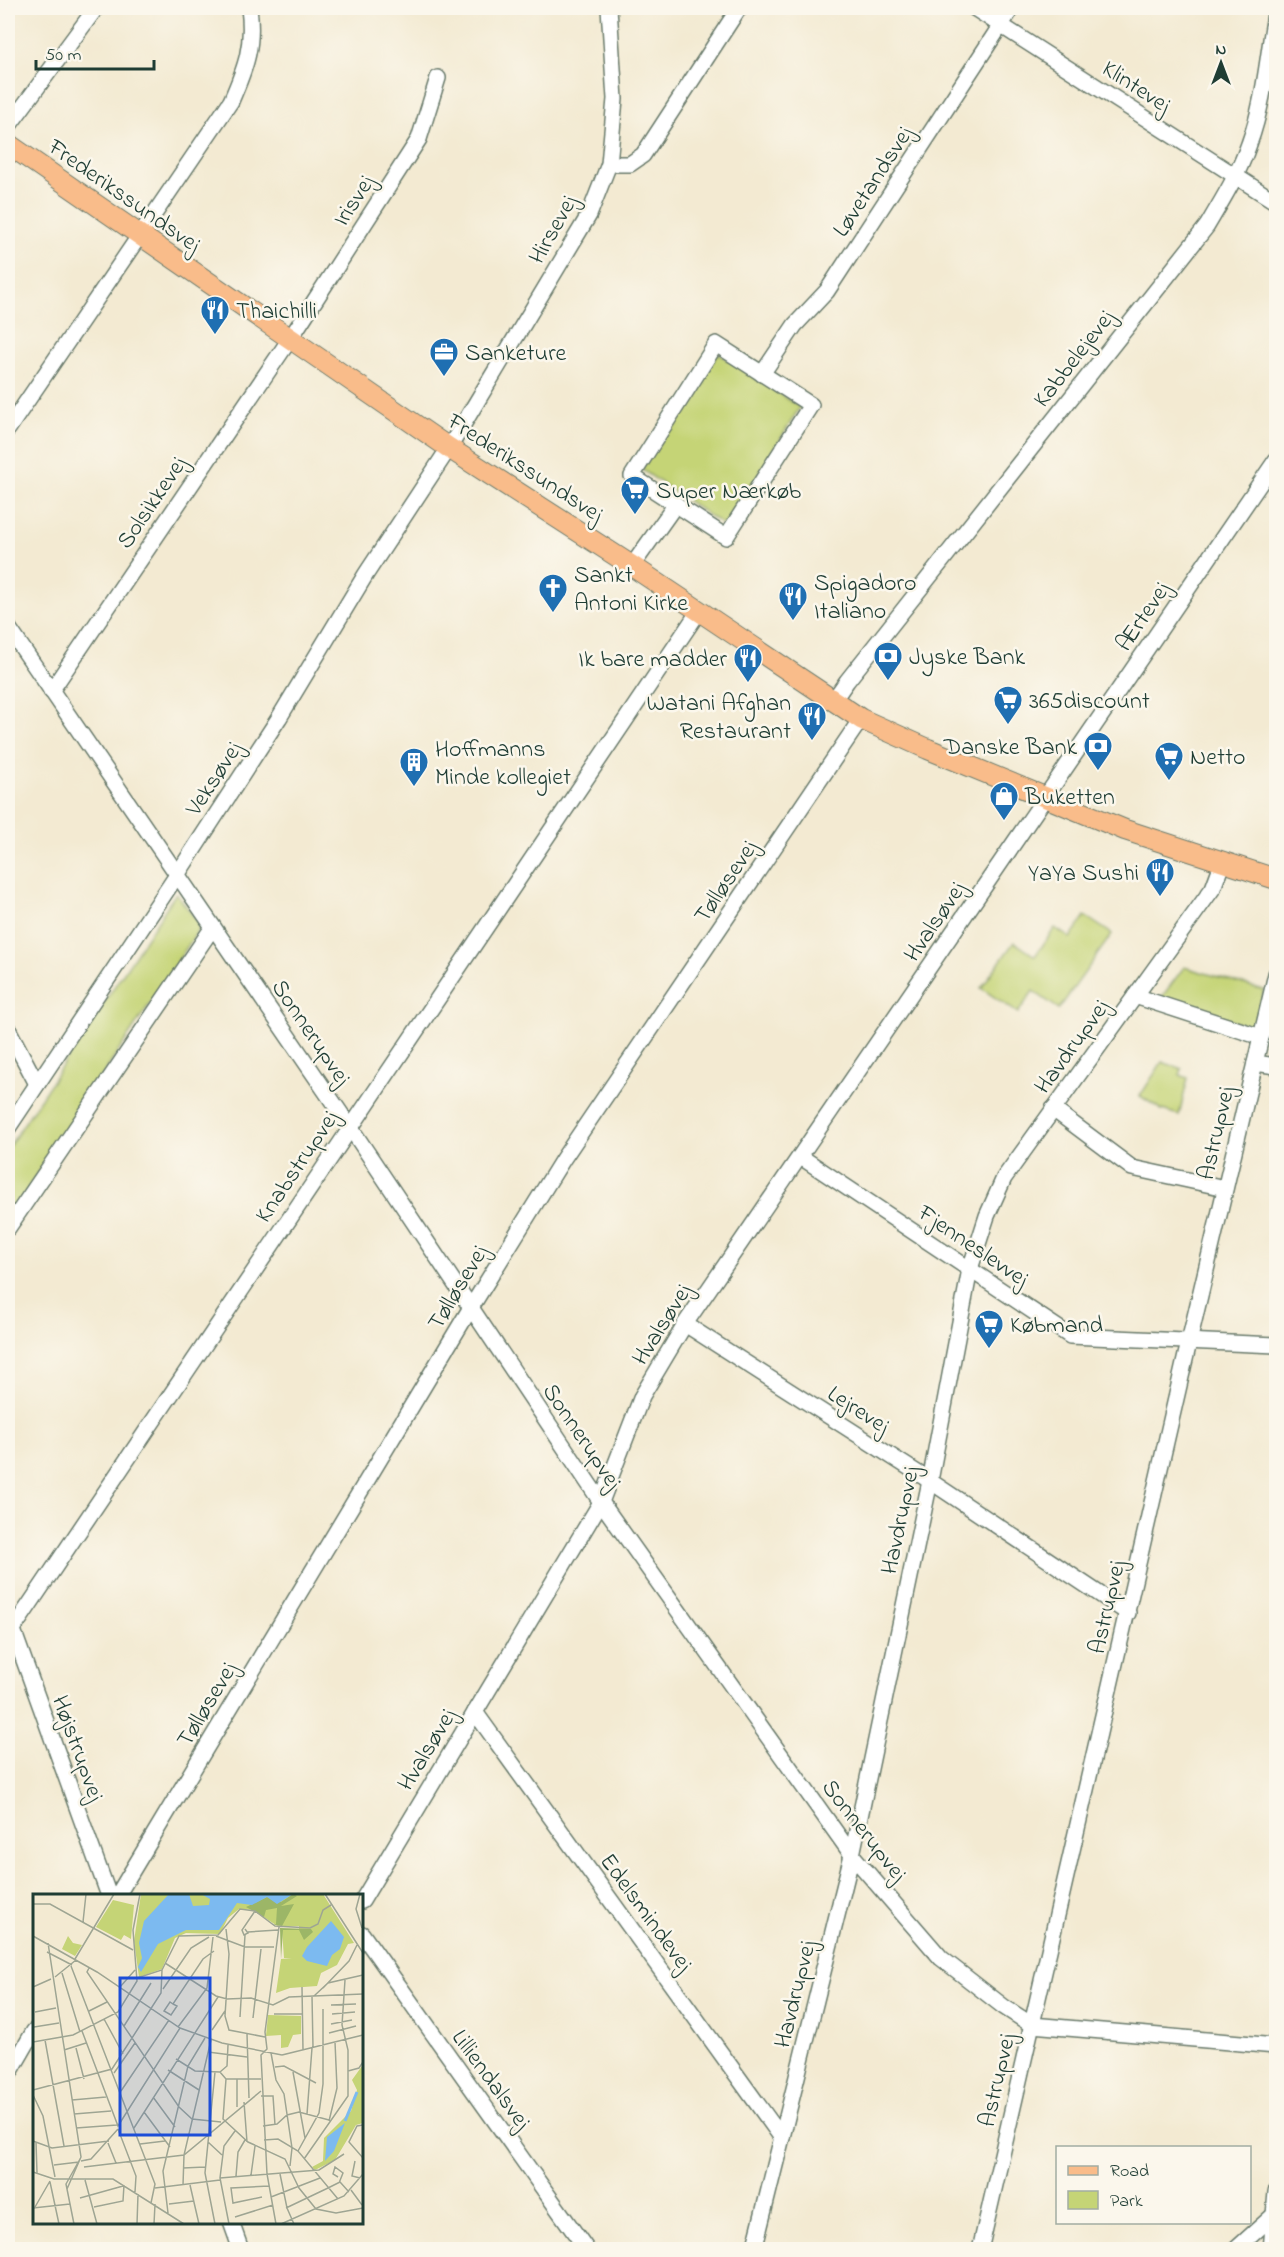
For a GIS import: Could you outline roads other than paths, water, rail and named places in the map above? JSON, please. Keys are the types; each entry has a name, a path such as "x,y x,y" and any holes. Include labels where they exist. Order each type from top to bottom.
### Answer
{"main road":[{"name":"Frederikssundsvej","path":"8,144 139,237 449,448 632,566 861,719 1125,830 1276,879"}],"street":[{"path":"8,127 96,8"},
{"path":"8,429 231,101 245,70 250,52 252,27 249,8"},
{"name":"Hirsevej","path":"449,448 589,214 609,164 615,99 609,8"},
{"path":"609,164 630,164 643,155 739,8"},
{"name":"Klintevej","path":"974,8 1276,202"},
{"name":"Løvetandsvej","path":"762,374 795,325 827,291 1012,8"},
{"name":"Kabbelejevej","path":"833,701 1207,226 1236,176 1250,142 1260,103 1276,8"},
{"name":"Irisvej","path":"290,339 419,139 438,78"},
{"name":"Solsikkevej","path":"51,690 290,339"},
{"path":"716,344 762,374 811,405 726,537 632,476 716,344"},
{"name":"Veksøvej","path":"8,1128 279,718 366,574 449,448"},
{"name":"Ærtevej","path":"1045,798 1276,460"},
{"path":"632,566 676,504"},
{"name":"Knabstrupvej","path":"10,1622 350,1127 699,611"},
{"name":"Sonnerupvej","path":"8,627 350,1127 601,1502 852,1854 941,1958 1004,2007 1032,2025 1276,2046"},
{"name":"Tølløsevej","path":"118,1894 470,1309 563,1159 861,719"},
{"name":"Hvalsøvej","path":"363,1899 601,1502 642,1396 685,1324 1045,798"},
{"name":"Havdrupvej","path":"754,2250 852,1854 930,1481 970,1269 987,1216 1004,1178 1213,888 1223,861"},
{"path":"8,1228 213,927"},
{"name":"Astrupvej","path":"980,2250 1276,974"},
{"path":"1136,996 1261,1037"},
{"path":"8,1029 37,1084"},
{"path":"1255,1063 1276,1066"},
{"path":"1053,1109 1132,1168 1225,1188"},
{"name":"Fjenneslevvej","path":"801,1157 1070,1336 1276,1345"},
{"name":"Lejrevej","path":"685,1324 930,1481 1128,1613"},
{"name":"Højstrupvej","path":"10,1622 108,1894"},
{"name":"Edelsmindevej","path":"475,1712 782,2138"},
{"name":"Lilliendalsvej","path":"363,1935 587,2250"},
{"path":"8,2076 33,2033"},
{"path":"1271,2250 1276,2214 1276,2192"},
{"path":"1235,2250 1276,2214"},
{"path":"231,2224 242,2250"}],"place":[{"name":"Thaichilli","path":"215,336"},
{"name":"Sanketure","path":"444,378"},
{"name":"Super Nærkøb","path":"635,516"},
{"name":"Sankt Antoni Kirke","path":"553,614"},
{"name":"Spigadoro Italiano","path":"793,622"},
{"name":"Jyske Bank","path":"888,682"},
{"name":"Ik bare madder","path":"748,684"},
{"name":"365discount","path":"1008,726"},
{"name":"Watani Afghan Restaurant","path":"812,742"},
{"name":"Danske Bank","path":"1098,772"},
{"name":"Netto","path":"1169,782"},
{"name":"Hoffmanns Minde kollegiet","path":"414,788"},
{"name":"Buketten","path":"1004,822"},
{"name":"YaYa Sushi","path":"1160,898"},
{"name":"Købmand","path":"989,1350"}]}
